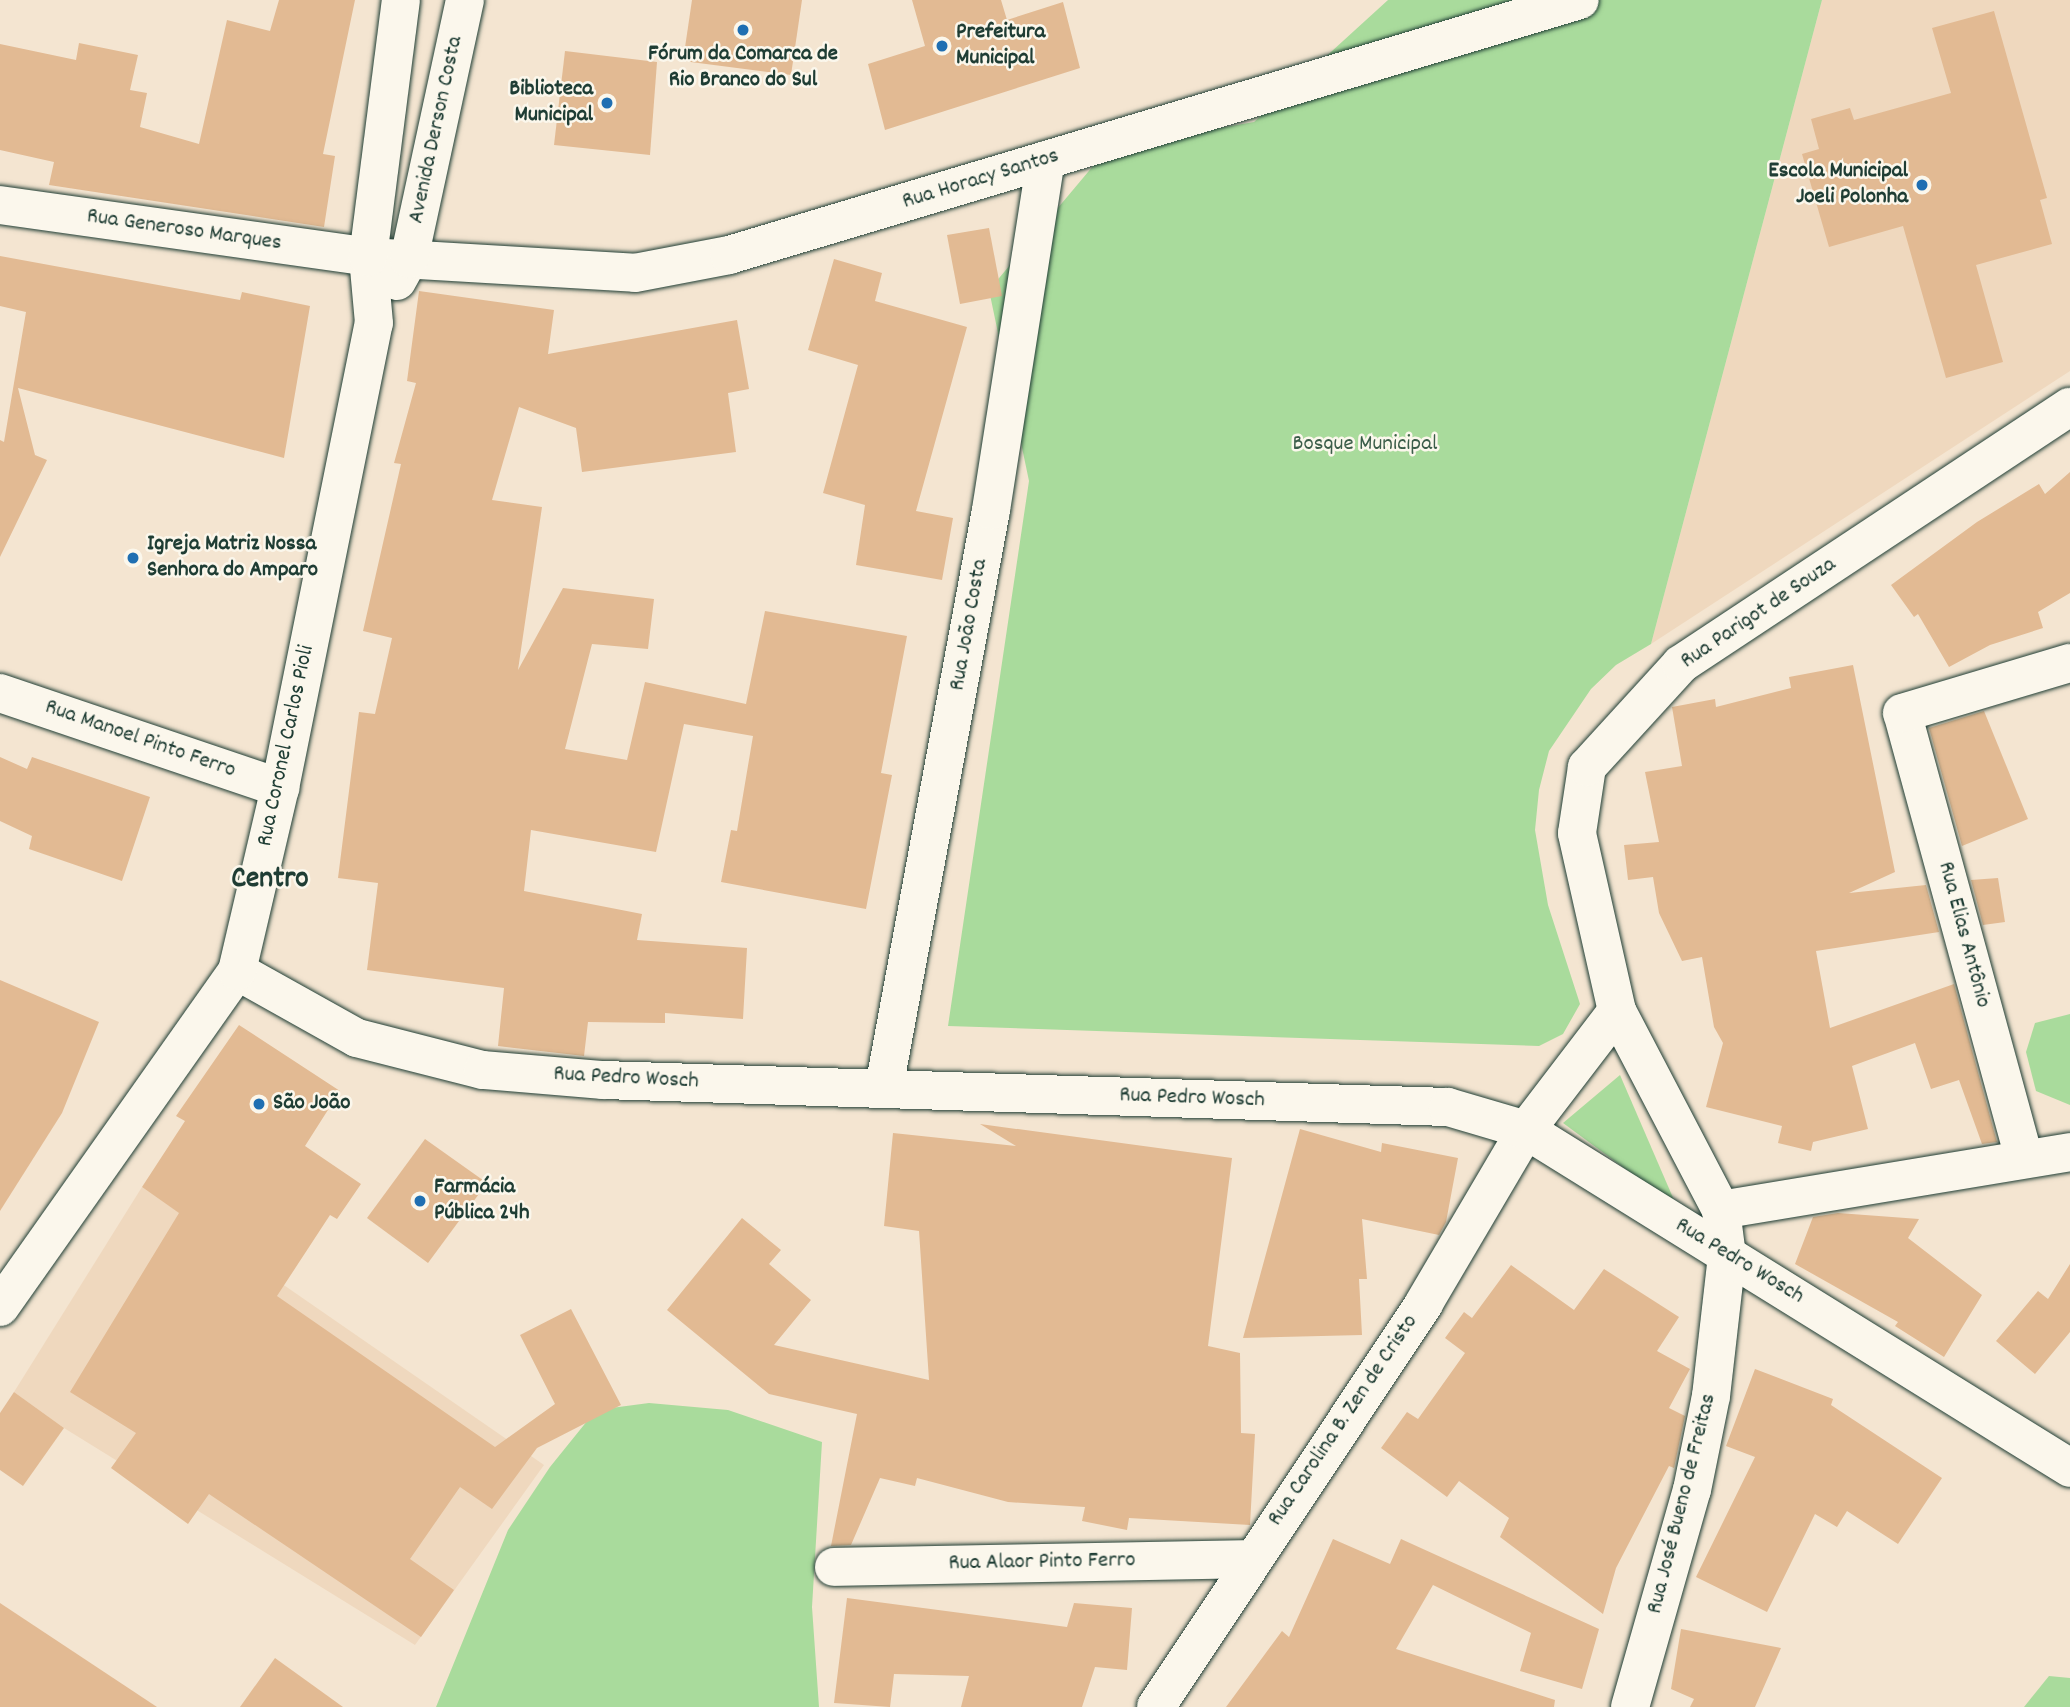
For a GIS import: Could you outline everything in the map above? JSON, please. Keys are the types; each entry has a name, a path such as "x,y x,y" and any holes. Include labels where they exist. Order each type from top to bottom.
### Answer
{"street":[{"name":"Avenida Derson Costa","path":"368,257 401,0"},
{"name":"Avenida Derson Costa","path":"409,260 465,0"},
{"name":"Rua Horacy Santos","path":"368,257 635,273 729,255 1580,0"},
{"name":"Rua João Costa","path":"884,1088 991,510 1046,160"},
{"name":"Rua Generoso Marques","path":"0,205 368,257"},
{"name":"Rua Coronel Carlos Pioli","path":"0,1307 237,971 280,788 374,323 368,257"},
{"name":"Rua Coronel Carlos Pioli","path":"374,323 409,260"},
{"name":"Rua Parigot de Souza","path":"1727,1256 1721,1210 1618,1011 1577,833 1587,767 1681,664 2070,407"},
{"name":"Rua Elias Antônio","path":"2024,1158 1902,713 2070,663"},
{"name":"Rua Manoel Pinto Ferro","path":"0,693 280,788"},
{"name":"Rua Pedro Wosch","path":"237,971 357,1038 484,1070 603,1080 1448,1107 1526,1130 2070,1468"},
{"name":"Rua Carolina B. Zen de Cristo","path":"1156,1707 1250,1559 1424,1303 1526,1130 1618,1011"},
{"path":"1721,1210 1902,1184 2024,1158 2070,1152"},
{"name":"Rua José Bueno de Freitas","path":"1630,1707 1692,1490 1712,1396 1727,1256"},
{"name":"Rua Alaor Pinto Ferro","path":"834,1567 1250,1559"}],"shaded area":[{"name":"Escola Municipal Joeli Polonha","path":"1822,0 2070,0 2070,371 1651,644"},
{"path":"142,1187 544,1465 415,1645 64,1428 14,1392"}],"green space":[{"name":"Bosque Municipal","path":"1388,0 1822,0 1651,644 1616,665 1591,689 1549,751 1539,790 1535,830 1548,905 1580,1004 1563,1034 1539,1046 948,1026 1029,481 989,290 1109,147 1254,122"},
{"path":"2070,1014 2070,1105 2036,1091 2026,1052 2035,1023"},
{"path":"1620,1075 1677,1207 1563,1123"},
{"path":"649,1403 728,1410 822,1442 812,1607 819,1707 436,1707 508,1530 550,1467 596,1410"},
{"path":"2049,1676 2070,1678 2070,1707 2024,1707"}],"building":[{"path":"279,0 355,0 323,154 335,156 324,227 49,185 54,162 0,150 0,44 76,60 79,43 138,55 130,90 147,93 140,127 199,144 227,20 270,31"},
{"name":"Fórum da Comarca de Rio Branco do Sul","path":"692,0 802,0 791,75 683,61"},
{"path":"912,0 1001,0 1007,20 1063,2 1080,68 885,130 868,64 925,46"},
{"path":"1994,11 2047,198 2040,200 2052,244 1976,265 2003,362 1946,378 1903,226 1829,247 1802,154 1819,149 1811,119 1850,108 1854,120 1951,93 1932,28"},
{"name":"Biblioteca Municipal","path":"565,51 657,62 650,155 554,145"},
{"path":"989,228 1002,296 960,304 947,235"},
{"path":"0,256 240,300 242,292 310,306 284,458 18,388 35,455 47,460 0,557 0,440 4,442 26,312 0,306"},
{"path":"834,259 882,273 875,301 967,327 916,511 953,518 942,580 856,565 865,505 823,493 858,365 808,350"},
{"path":"419,291 554,310 548,354 737,320 749,389 728,393 736,452 582,472 576,428 519,407 492,500 542,507 518,670 563,588 654,599 648,649 592,644 565,749 627,760 645,682 746,704 765,611 907,636 881,773 892,775 866,909 721,882 731,830 737,831 753,736 684,724 656,852 531,830 524,891 642,914 637,940 747,948 743,1019 665,1013 665,1023 588,1022 584,1056 498,1046 504,988 367,970 378,883 338,878 359,712 375,714 392,638 363,631 401,464 394,463 416,383 407,381"},
{"path":"2070,472 2070,593 2038,612 2043,628 1990,645 1949,667 1918,614 1914,617 1891,585 1977,522 2039,484 2045,494"},
{"path":"1853,665 1895,872 1849,893 1926,885 1939,932 1816,951 1830,1028 1954,984 1997,1142 1982,1144 1959,1080 1931,1089 1915,1043 1852,1066 1868,1129 1813,1142 1811,1151 1778,1143 1782,1126 1706,1107 1723,1043 1714,1027 1702,957 1682,961 1659,913 1653,877 1628,880 1624,845 1659,842 1645,772 1682,766 1672,707 1715,699 1716,707 1791,688 1789,677"},
{"path":"1984,711 2028,819 1962,846 1929,728"},
{"path":"0,757 27,769 32,757 150,797 122,881 29,849 32,836 0,821"},
{"path":"1998,878 2005,922 1983,925 1971,880"},
{"path":"0,980 99,1022 62,1113 0,1211"},
{"path":"239,1025 340,1091 305,1146 361,1184 337,1219 330,1215 277,1296 495,1447 555,1404 520,1335 571,1309 621,1405 537,1448 492,1509 460,1487 410,1559 454,1590 421,1637 209,1494 188,1524 111,1468 136,1433 70,1392 179,1213 142,1187 185,1121 176,1116"},
{"path":"980,1124 1232,1158 1208,1346 1240,1353 1241,1433 1255,1434 1250,1525 1129,1518 1127,1530 1082,1521 1085,1507 1008,1502 917,1478 915,1486 880,1478 851,1545 831,1546 857,1414 769,1394 667,1310 742,1218 781,1250 769,1264 811,1300 774,1345 929,1380 919,1231 884,1226 893,1133 1016,1146"},
{"path":"1300,1129 1381,1152 1382,1143 1458,1158 1446,1222 1439,1235 1362,1219 1367,1279 1359,1279 1362,1335 1243,1338"},
{"path":"425,1139 487,1183 428,1263 367,1218"},
{"path":"1838,1213 1919,1219 1908,1238 1982,1295 1944,1357 1895,1326 1898,1322 1795,1264 1813,1217"},
{"path":"2070,1264 2070,1332 2035,1374 1996,1341 2038,1291 2048,1299"},
{"path":"1511,1265 1574,1310 1604,1269 1679,1317 1657,1351 1690,1369 1669,1408 1685,1416 1674,1468 1669,1466 1616,1568 1603,1614 1500,1537 1509,1518 1459,1481 1447,1497 1381,1448 1407,1412 1418,1419 1465,1353 1445,1338 1464,1312 1472,1318"},
{"path":"1755,1369 1833,1399 1831,1405 1942,1478 1898,1544 1847,1511 1837,1527 1815,1514 1767,1612 1696,1577 1755,1457 1726,1446"},
{"path":"14,1392 64,1428 23,1486 0,1470 0,1413"},
{"path":"1333,1539 1390,1564 1401,1539 1599,1629 1582,1689 1520,1671 1531,1633 1433,1585 1396,1649 1555,1700 1554,1707 1226,1707 1282,1631 1289,1637"},
{"path":"847,1598 1067,1627 1074,1603 1132,1608 1127,1670 1095,1667 1082,1707 961,1707 969,1676 894,1674 890,1707 834,1703"},
{"path":"0,1603 157,1707 0,1707"},
{"path":"1681,1629 1781,1648 1755,1707 1690,1707 1694,1699 1671,1689"},
{"path":"275,1658 343,1707 240,1707"}],"place":[{"name":"Fórum da Comarca de Rio Branco do Sul","path":"743,30"},
{"name":"Prefeitura Municipal","path":"942,46"},
{"name":"Biblioteca Municipal","path":"607,103"},
{"name":"Escola Municipal Joeli Polonha","path":"1922,185"},
{"name":"Igreja Matriz Nossa Senhora do Amparo","path":"133,558"},
{"name":"São João","path":"259,1104"},
{"name":"Farmácia Pública 24h","path":"420,1201"}],"district":[{"name":"Centro","path":"270,881"}]}
